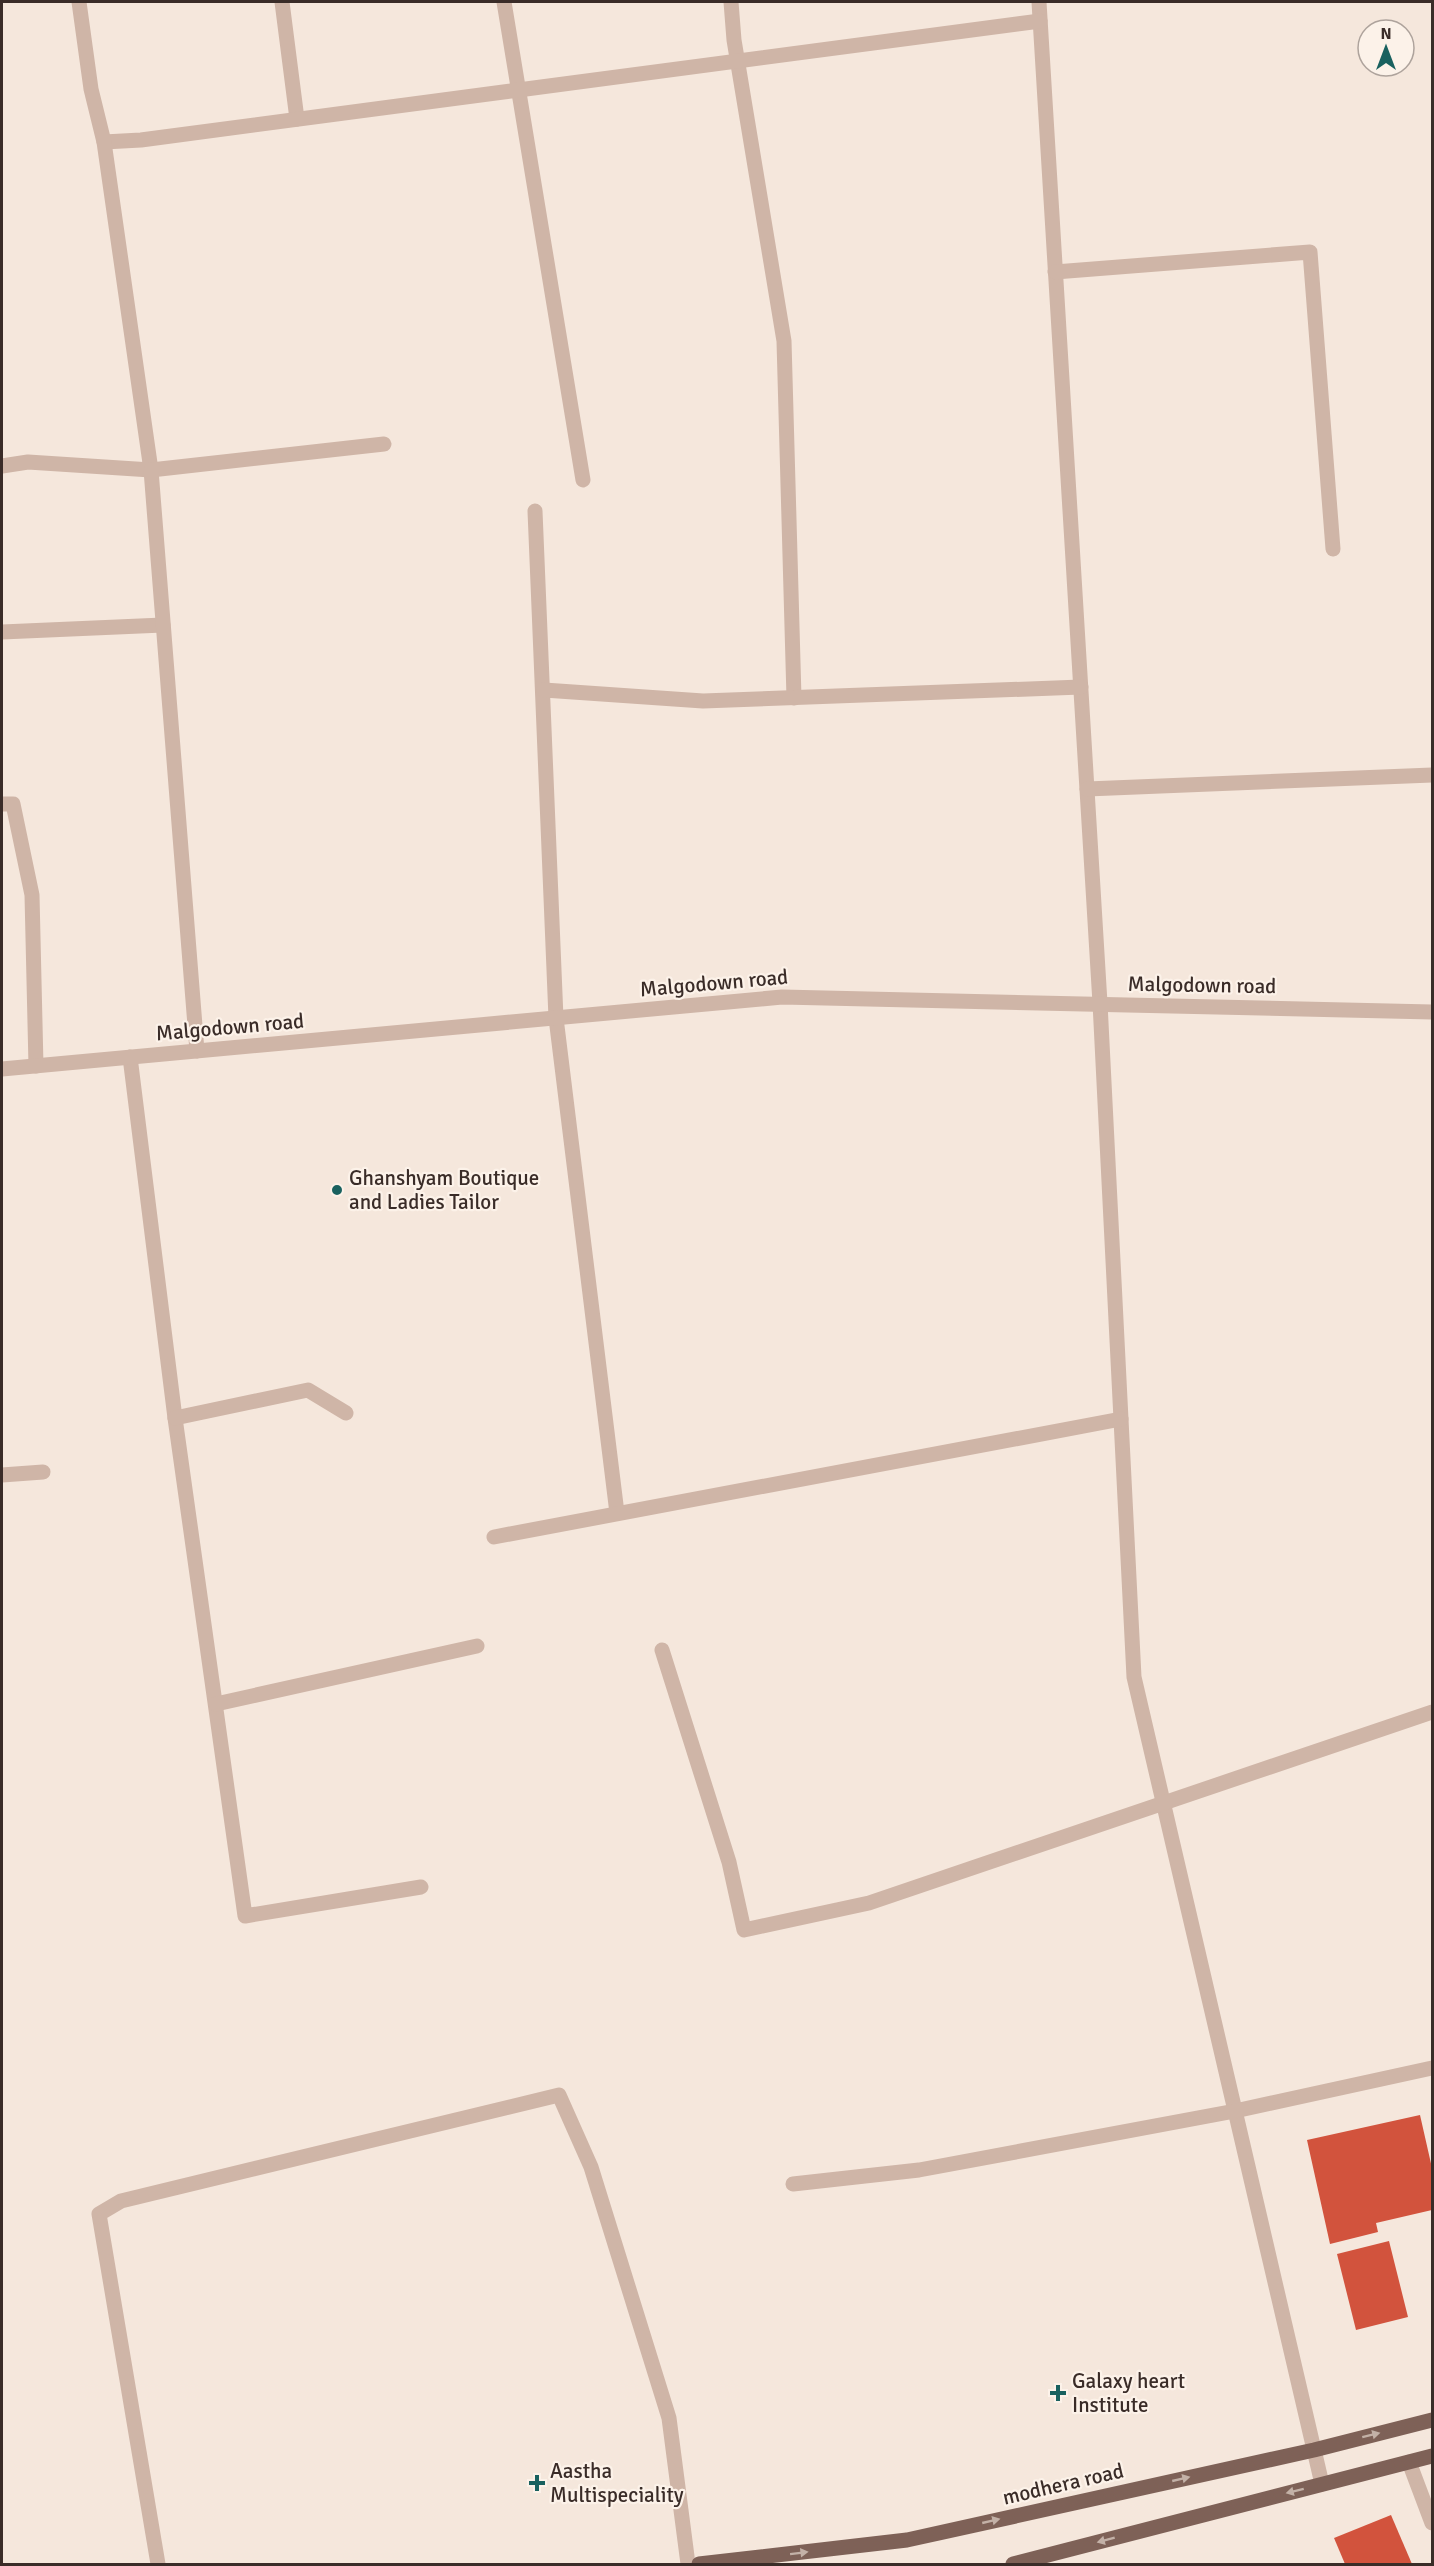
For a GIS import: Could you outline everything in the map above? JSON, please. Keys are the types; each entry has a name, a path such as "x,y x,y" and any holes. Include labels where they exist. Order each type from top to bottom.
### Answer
{"main road":[{"name":"modhera road","path":"699,2565 907,2540 1314,2450 1432,2420"},
{"path":"1013,2565 1432,2456"}],"street":[{"path":"79,2 91,89 104,142 151,470 197,1051"},
{"path":"282,2 297,120"},
{"path":"504,2 583,480"},
{"path":"731,2 738,61 784,341 794,698"},
{"path":"1039,2 1100,1003 1134,1677 1322,2484"},
{"path":"104,142 141,140 297,120 1040,21"},
{"path":"1055,272 1310,252 1333,549"},
{"path":"2,466 28,462 151,470 384,444"},
{"path":"535,512 556,1018 617,1513"},
{"path":"2,632 163,625"},
{"path":"544,690 703,701 1081,687"},
{"path":"1087,789 1432,775"},
{"path":"2,804 13,804 32,895 36,1066"},
{"name":"Malgodown road","path":"2,1069 782,997 1432,1012"},
{"path":"130,1057 175,1418 245,1916 421,1887"},
{"path":"175,1418 308,1390 346,1413"},
{"path":"494,1537 1121,1419"},
{"path":"2,1475 43,1472"},
{"path":"216,1704 477,1646"},
{"path":"662,1650 729,1862 744,1930 868,1903 1432,1712"},
{"path":"793,2184 919,2170 1235,2111 1432,2068"},
{"path":"158,2565 99,2214 121,2201 559,2096 591,2166 669,2418 688,2565"},
{"path":"1409,2462 1432,2523"}],"building":[{"path":"1420,2115 1432,2168 1432,2210 1376,2223 1378,2232 1330,2244 1307,2140"},
{"path":"1389,2241 1408,2317 1356,2330 1337,2254"},
{"path":"1391,2515 1412,2564 1345,2564 1334,2538"}],"place":[{"name":"Ghanshyam Boutique and Ladies Tailor","path":"337,1190"},
{"name":"Galaxy heart Institute","path":"1058,2393"},
{"name":"Aastha Multispeciality","path":"537,2483"}]}
